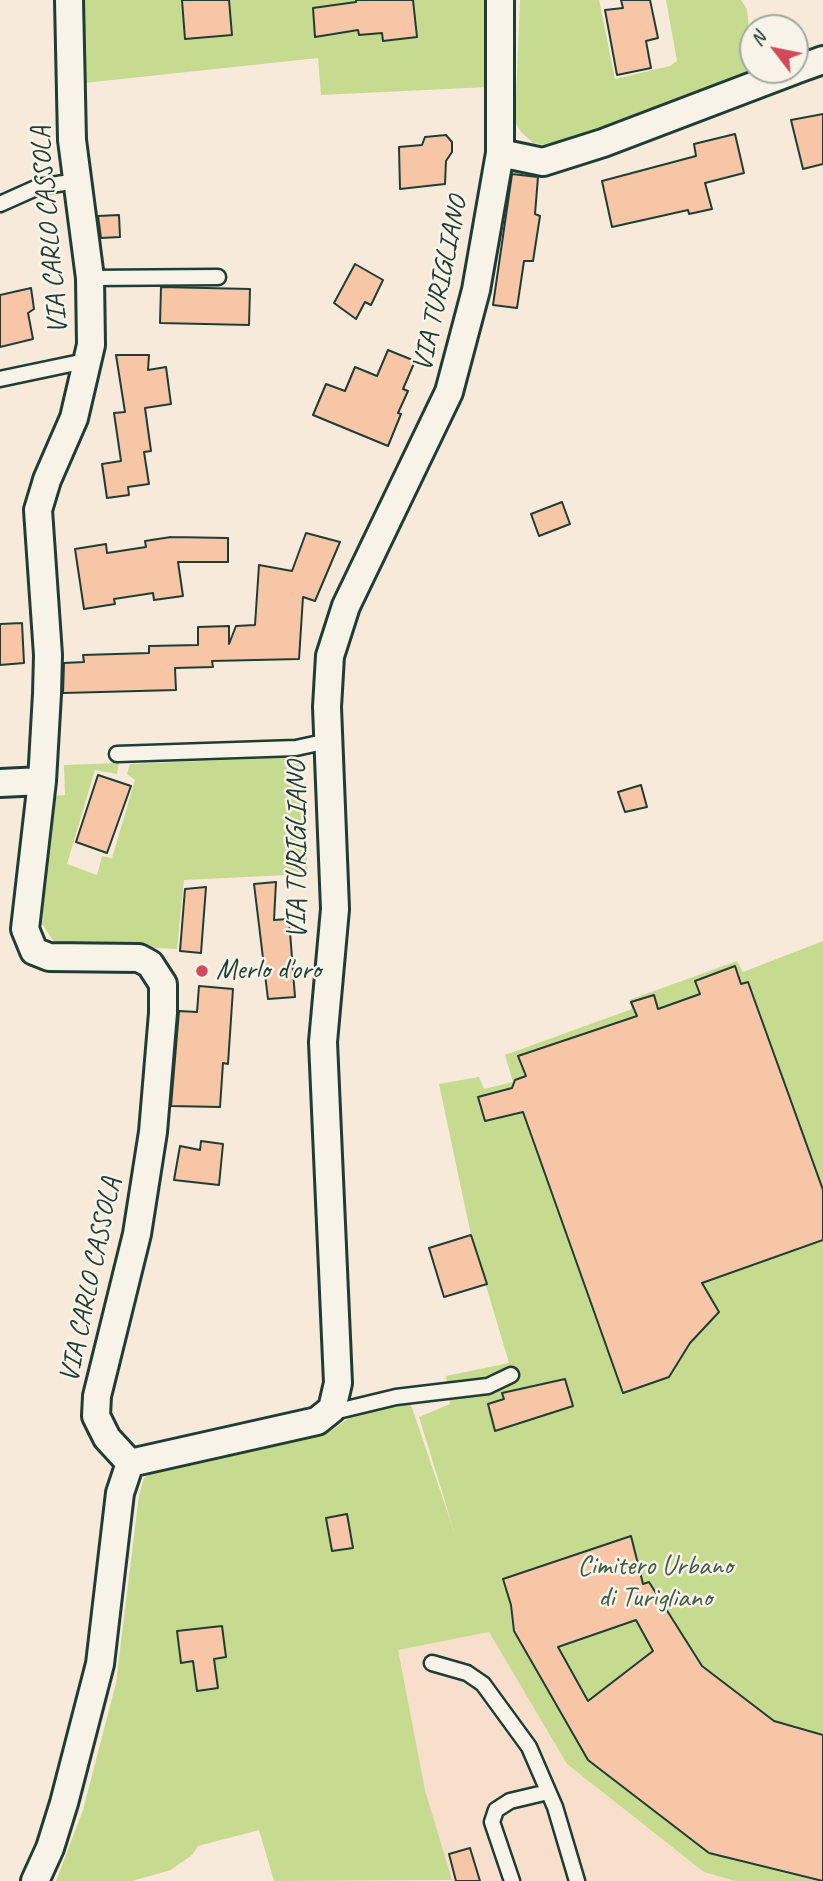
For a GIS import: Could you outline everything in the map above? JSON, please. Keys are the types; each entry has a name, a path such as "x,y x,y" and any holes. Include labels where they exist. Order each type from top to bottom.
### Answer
{"street":[{"name":"VIA CARLO CASSOLA","path":"69,0 72,140 90,278 90,360 74,418 47,480 38,510 48,655 42,781 25,929 28,942 34,951 49,957 139,958 150,964 163,984 153,1132 138,1234 96,1416 107,1438 130,1463"},
{"name":"VIA TURIGLIANO","path":"332,1409 338,1383 323,1042 335,909 328,741 330,656 346,606 449,392 476,290 500,153 500,0"},
{"path":"500,153 542,162 603,144 759,84"},
{"path":"0,783 42,781"},
{"path":"35,1881 50,1848 64,1803 100,1664 120,1493 130,1463 317,1421 332,1409"}],"lane":[{"path":"0,204 38,187 77,181"},
{"path":"90,278 218,277"},
{"path":"0,379 90,360"},
{"path":"117,754 296,748 328,741"},
{"path":"332,1409 342,1410 396,1397 488,1386 511,1375"},
{"path":"432,1663 467,1673 483,1684 529,1747 571,1853 578,1881"},
{"path":"512,1881 492,1822 496,1810 510,1801 548,1792"}],"shaded area":[{"path":"489,1632 567,1764 704,1872 735,1881 452,1881 425,1790 397,1650"}],"green space":[{"path":"84,0 489,0 488,87 321,95 318,58 84,83"},
{"path":"520,0 599,0 615,79 670,66 677,61 666,0 741,0 747,9 747,14 739,14 739,77 550,146 533,143 515,122"},
{"path":"298,757 308,874 184,880 177,949 55,943 42,924 53,796 65,795 64,765 119,763 117,774 95,770 67,864 97,875 102,856 112,858 135,780 127,774 130,764"},
{"name":"Cimitero Urbano di Turigliano","path":"823,941 823,1881 735,1881 704,1872 567,1764 489,1632 398,1650 425,1790 452,1880 274,1881 259,1830 198,1846 192,1855 171,1870 132,1881 56,1881 83,1810 116,1683 139,1495 144,1478 157,1467 248,1452 331,1431 353,1415 410,1402 455,1534 419,1417 450,1404 446,1376 509,1363 471,1235 439,1084 479,1077 484,1089 513,1082 505,1055 632,1009 629,1000 737,961 743,972"}],"building":[{"path":"182,0 229,0 232,35 185,39"},
{"path":"356,0 413,0 417,37 383,41 382,33 359,35 358,30 315,37 313,8"},
{"path":"621,0 650,0 658,38 646,41 651,68 617,75 605,10 623,8"},
{"path":"823,114 823,164 803,169 791,120"},
{"path":"735,134 744,173 705,183 712,209 689,214 688,210 612,227 602,181 696,156 694,144"},
{"path":"446,135 452,142 452,152 446,161 445,184 400,189 399,147 422,145 425,137"},
{"path":"512,174 538,177 535,214 540,216 533,261 524,261 517,308 493,305"},
{"path":"119,215 120,237 101,238 98,216"},
{"path":"355,264 383,280 371,305 365,302 356,319 334,303"},
{"path":"161,287 250,289 249,325 160,323"},
{"path":"31,288 34,309 28,313 33,339 0,347 0,295"},
{"path":"388,350 415,361 403,389 408,391 388,446 313,415 326,384 345,391 355,367 377,376"},
{"path":"116,355 149,355 148,370 166,367 171,404 145,408 151,451 144,452 149,484 128,487 129,495 107,498 102,464 121,461 114,413 125,412"},
{"path":"562,502 570,524 539,536 531,514"},
{"path":"306,533 340,542 315,601 303,597 299,659 212,661 213,667 175,668 176,690 63,693 64,663 84,662 83,655 149,653 149,646 198,645 198,627 229,626 229,644 236,626 255,625 259,565 292,571"},
{"path":"171,537 228,538 228,562 178,562 183,596 154,600 153,593 114,599 115,604 84,609 75,549 106,544 107,553 146,547 145,541"},
{"path":"22,623 24,663 0,665 0,624"},
{"path":"98,775 131,786 107,853 76,842"},
{"path":"641,785 647,807 625,812 618,792"},
{"path":"276,882 274,920 289,919 295,997 268,999 254,884"},
{"path":"206,887 201,953 180,951 185,889"},
{"path":"735,966 741,984 748,982 823,1190 823,1240 702,1283 719,1312 690,1343 669,1377 623,1393 523,1112 485,1121 478,1097 512,1088 515,1080 526,1076 518,1056 637,1016 631,1002 654,995 658,1009 700,994 695,981"},
{"path":"199,986 233,989 228,1064 223,1063 220,1107 171,1106 179,1011 197,1012"},
{"path":"201,1141 223,1144 219,1185 174,1180 180,1146 200,1150"},
{"path":"471,1235 487,1284 444,1297 429,1248"},
{"path":"565,1379 573,1406 495,1431 488,1404 504,1399 502,1393"},
{"path":"347,1514 353,1548 332,1551 326,1518"},
{"path":"631,1536 643,1584 649,1582 702,1666 774,1721 823,1735 823,1881 709,1853 588,1760 514,1631 511,1605 503,1579","holes":["636,1620 653,1651 588,1701 558,1647"]},
{"path":"222,1626 226,1657 214,1659 218,1688 197,1691 193,1661 181,1663 177,1631"},
{"path":"470,1848 480,1881 456,1881 449,1854"}],"place":[{"name":"Merlo d'oro","path":"202,971"}]}
